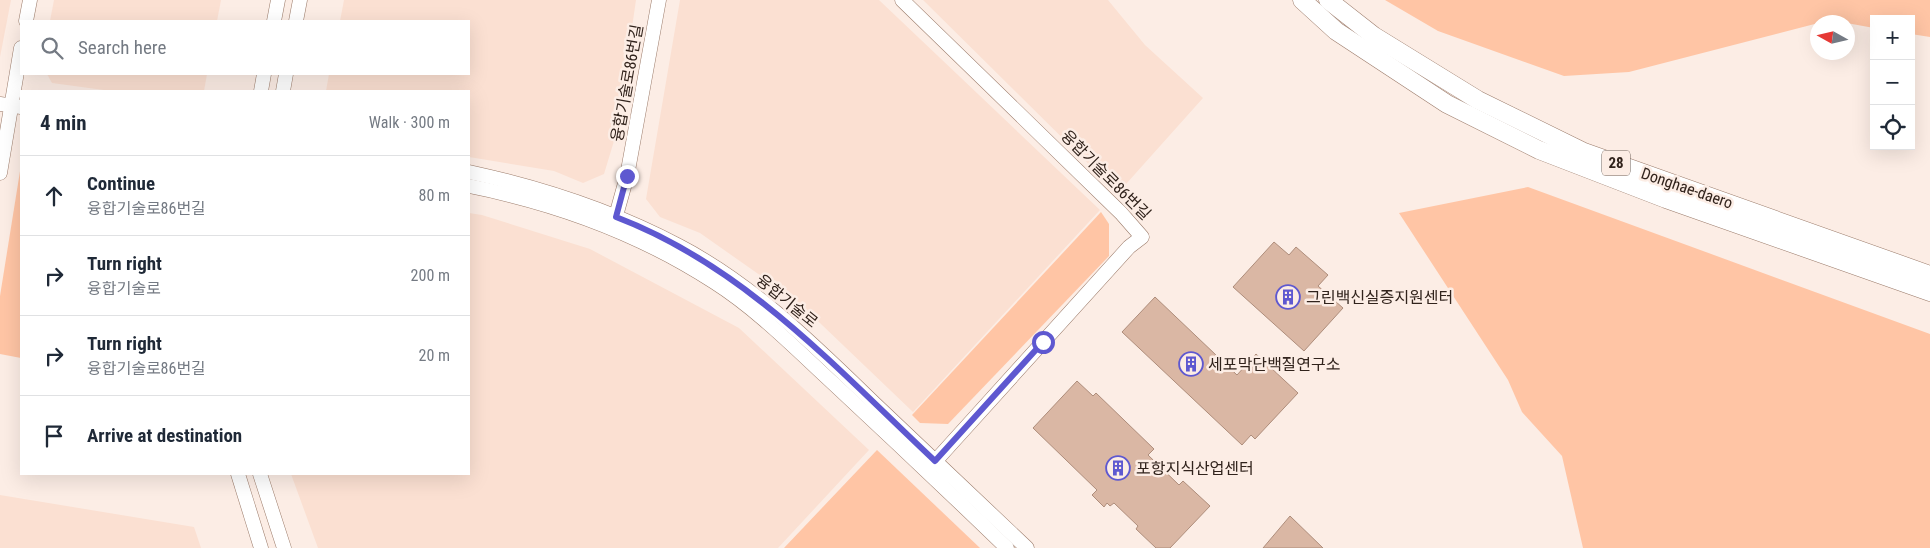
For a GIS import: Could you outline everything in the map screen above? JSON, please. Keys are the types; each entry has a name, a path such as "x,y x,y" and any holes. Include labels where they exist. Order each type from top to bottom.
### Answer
{"main road":[{"path":"1302,0 1336,31 1446,104 1539,150 1666,199 1930,292"},
{"name":"Donghae-daero","path":"1328,0 1374,36 1478,100 1584,152 1930,275"}],"street":[{"path":"26,20 30,0"},
{"path":"274,20 278,0"},
{"path":"296,20 300,0"},
{"name":"융합기술로86번길","path":"614,223 627,176 659,0"},
{"name":"융합기술로86번길","path":"902,0 1121,213 1142,237 1123,254 931,466"},
{"path":"0,173 20,54"},
{"path":"261,90 264,75"},
{"path":"283,90 286,75"},
{"name":"융합기술로","path":"470,172 577,202 714,282 755,313 1027,548"},
{"name":"융합기술로","path":"470,186 614,223"},
{"name":"융합기술로","path":"931,466 1007,548"},
{"path":"238,475 260,548"},
{"path":"260,475 284,548"}],"shaded area":[{"path":"0,0 11,0 0,57"},
{"path":"54,0 221,0 217,20 50,20"},
{"path":"344,0 636,0 617,131 604,174 583,183 554,171 470,157 470,90 326,90 329,75 470,75 470,20 340,20"},
{"path":"680,0 879,0 1100,210 913,412 798,302 700,233 660,217 646,199"},
{"path":"923,0 1108,0 1145,45 1203,98 1118,193"},
{"path":"1385,0 1930,0 1930,37 1915,35 1915,15 1870,15 1870,27 1855,25 1855,15 1810,15 1810,25 1629,72 1564,76 1438,31"},
{"path":"48,75 207,75 204,90 104,90 52,83"},
{"path":"20,171 20,358 0,354 0,296"},
{"path":"1528,187 1930,334 1930,548 1583,548 1562,456 1522,412 1508,380 1399,213"},
{"path":"1101,212 1109,224 1109,256 948,424 920,423 912,415"},
{"path":"470,213 482,215 590,249 739,328 869,450 778,548 318,548 291,475 470,475"},
{"path":"877,450 980,548 784,548"},
{"path":"0,495 194,527 201,548 0,548"}],"building":[{"name":"그린백신실증지원센터","path":"1274,242 1289,255 1296,247 1328,275 1318,286 1343,308 1304,351 1233,287"},
{"name":"세포막단백질연구소","path":"1155,297 1237,375 1256,354 1298,393 1255,439 1251,435 1242,445 1122,332"},
{"name":"포항지식산업센터","path":"1077,381 1093,396 1096,393 1154,449 1148,455 1179,485 1183,481 1210,506 1170,548 1156,548 1136,529 1138,526 1114,503 1110,506 1107,503 1104,507 1092,495 1097,490 1033,428"},
{"path":"1290,516 1323,548 1263,548"}],"place":[{"name":"그린백신실증지원센터","path":"1288,297"},
{"name":"세포막단백질연구소","path":"1191,364"},
{"name":"포항지식산업센터","path":"1118,468"}],"route":[{"path":"627,176 616,217 633,223 680,246 724,273 778,314 824,354 935,461 1043,342"}]}
